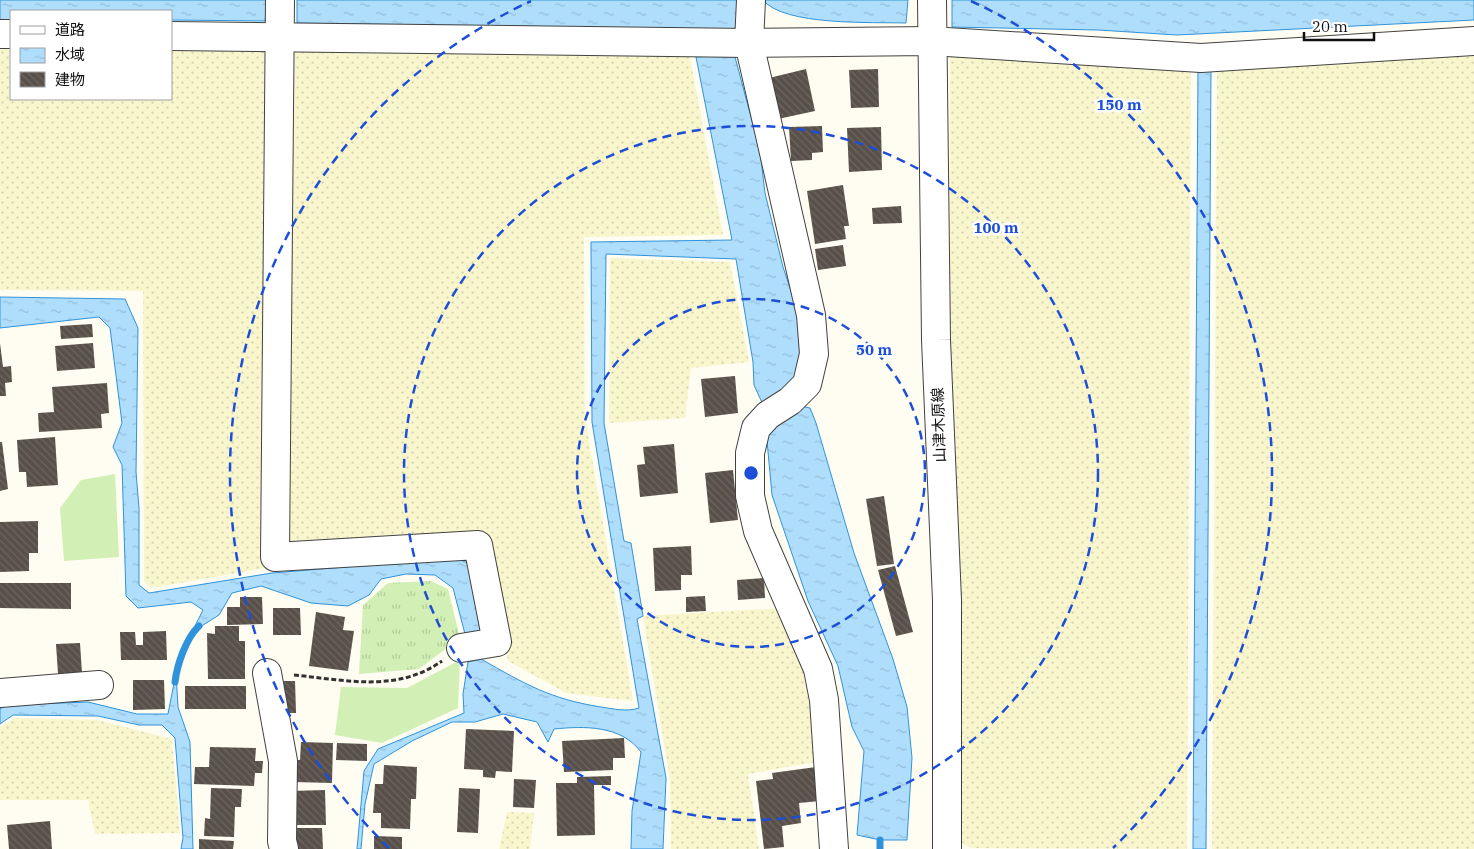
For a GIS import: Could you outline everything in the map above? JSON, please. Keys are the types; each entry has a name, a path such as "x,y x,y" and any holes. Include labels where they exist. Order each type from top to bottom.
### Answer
{"street":[{"path":"751,0 727,42 811,316 814,354 807,384 756,428 750,453 750,496 758,531 818,669 824,700 834,849"},
{"name":"山津木原線","path":"932,0 936,340 947,600 947,849"},
{"path":"280,17 275,557 478,545 497,642 471,646"},
{"path":"172,36 280,17 727,42 931,41 1201,58 1474,41"},
{"path":"267,673 283,761 282,841 284,849"},
{"path":"0,693 99,685"}],"path":[{"path":"267,673 381,683 426,673 471,646"}],"shaded area":[{"path":"0,44 10,45 10,100 172,100 172,47 272,49 266,568 151,588 144,581 143,291 0,290"},
{"path":"288,49 689,52 723,235 584,237 585,417 633,701 566,693 508,661 485,538 282,549"},
{"path":"1474,51 1474,849 1212,849 1217,66"},
{"path":"950,57 1191,67 1187,849 971,848 960,842 949,342"},
{"path":"610,258 730,262 749,362 691,368 685,418 609,423"},
{"path":"782,608 814,686 822,761 748,774 759,849 671,849 670,780 643,616"},
{"path":"15,718 98,720 172,739 180,833 95,834 88,800 0,800 0,727"},
{"path":"507,812 534,813 530,849 499,849"}],"green space":[{"path":"115,474 119,557 64,561 60,508 81,480"},
{"path":"431,581 448,589 460,638 419,669 359,674 363,605 388,583"},
{"path":"460,660 458,708 382,743 335,735 341,687 407,688"}],"water":[{"path":"0,0 267,0 265,21 172,20 172,10 10,10 10,20 0,20"},
{"path":"297,0 740,0 739,21 734,29 715,29 297,23"},
{"path":"763,0 908,0 906,23 830,21 809,18 789,14 774,8"},
{"path":"952,0 1474,0 1474,20 1177,35 1098,30 952,27"},
{"path":"696,57 735,57 760,151 765,193 783,267 799,315 800,358 796,378 764,407 754,385 753,362 736,259 606,254 604,423 624,541 631,543 643,616 637,619 666,778 663,849 631,849 632,811 641,752 633,743 613,732 589,728 554,729 548,742 537,722 503,714 475,722 452,722 412,741 374,764 365,804 361,849 357,849 364,771 378,749 464,713 463,694 468,662 481,659 525,683 567,700 616,709 630,710 639,708 592,422 591,242 732,240"},
{"path":"1198,68 1211,69 1206,849 1193,849"},
{"path":"0,297 125,299 138,328 136,472 139,508 139,585 149,593 272,573 456,558 470,564 483,625 473,639 465,634 453,588 435,575 406,574 381,579 369,595 348,606 311,603 261,586 232,593 219,615 192,632 203,610 191,602 138,608 126,596 122,465 113,447 122,423 110,328 99,317 0,328"},
{"path":"796,405 810,408 816,423 854,553 893,659 907,707 912,758 907,840 880,840 857,835 864,751 852,727 838,666 808,601 772,495 766,430"},
{"path":"176,673 178,707 190,742 193,849 181,849 183,838 175,738 162,725 139,725 98,716 13,715 0,724 0,709 7,705 88,702 137,714 168,714"}],"building":[{"path":"806,69 815,111 778,119 769,78"},
{"path":"878,69 879,107 851,108 849,70"},
{"path":"822,126 823,152 812,153 812,160 791,161 789,127"},
{"path":"881,127 882,170 849,172 847,128"},
{"path":"843,185 849,226 844,226 846,239 815,244 807,191"},
{"path":"901,206 902,223 873,224 872,208"},
{"path":"843,245 846,266 818,270 815,249"},
{"path":"92,324 93,337 61,339 60,326"},
{"path":"0,343 3,367 11,366 12,382 5,383 6,396 0,396"},
{"path":"93,343 95,368 57,371 55,346"},
{"path":"735,376 738,413 705,417 701,379"},
{"path":"107,383 109,413 101,414 102,428 39,432 38,413 54,412 52,387"},
{"path":"55,437 58,485 27,487 26,472 19,472 17,440"},
{"path":"0,442 2,442 8,489 0,491"},
{"path":"674,444 678,493 640,497 637,465 645,464 643,447"},
{"path":"733,470 738,520 710,523 705,473"},
{"path":"884,496 894,564 877,566 866,499"},
{"path":"38,521 38,553 29,553 29,571 0,572 0,522"},
{"path":"691,546 692,575 681,575 681,590 655,591 653,548"},
{"path":"895,566 913,632 896,636 878,570"},
{"path":"764,578 765,598 738,600 737,580"},
{"path":"0,583 71,583 71,609 0,608"},
{"path":"705,596 706,611 686,612 686,597"},
{"path":"240,597 262,597 263,624 227,625 227,607 240,607"},
{"path":"273,608 300,608 301,635 273,635"},
{"path":"316,612 345,617 343,630 354,631 348,671 309,666"},
{"path":"215,626 239,626 239,641 245,641 245,679 208,679 207,633 215,634"},
{"path":"166,631 167,660 121,660 120,632 135,632 136,645 143,645 143,632"},
{"path":"80,643 82,673 58,674 56,644"},
{"path":"133,680 164,680 165,709 133,710"},
{"path":"277,681 295,681 296,713 278,713"},
{"path":"185,686 246,686 246,709 185,709"},
{"path":"466,729 514,731 512,772 496,771 495,778 483,777 483,770 464,769"},
{"path":"624,738 625,758 613,758 613,770 564,772 562,741"},
{"path":"301,742 333,743 332,783 294,782 295,760 300,760"},
{"path":"337,743 367,744 367,761 336,760"},
{"path":"210,747 256,748 255,761 263,761 262,773 255,773 254,786 194,784 195,767 209,767"},
{"path":"384,765 417,767 416,799 411,799 410,829 381,828 381,813 373,813 375,784 383,784"},
{"path":"816,767 820,801 799,803 801,823 782,826 784,847 764,849 756,781 773,779 772,773"},
{"path":"611,776 611,785 594,785 595,835 557,836 556,783 577,783 577,777"},
{"path":"514,779 536,780 534,808 513,807"},
{"path":"211,788 242,789 241,807 235,807 234,837 204,836 205,818 210,819"},
{"path":"459,788 480,789 478,833 457,832"},
{"path":"325,790 326,825 291,825 291,791"},
{"path":"50,821 52,849 9,849 7,825"},
{"path":"293,828 322,828 323,849 294,849"},
{"path":"374,836 402,837 402,849 374,849"},
{"path":"199,839 234,841 233,849 199,849"}],"waterway":[{"path":"175,682 183,652 190,637 199,626"},
{"path":"880,840 880,849"}]}
